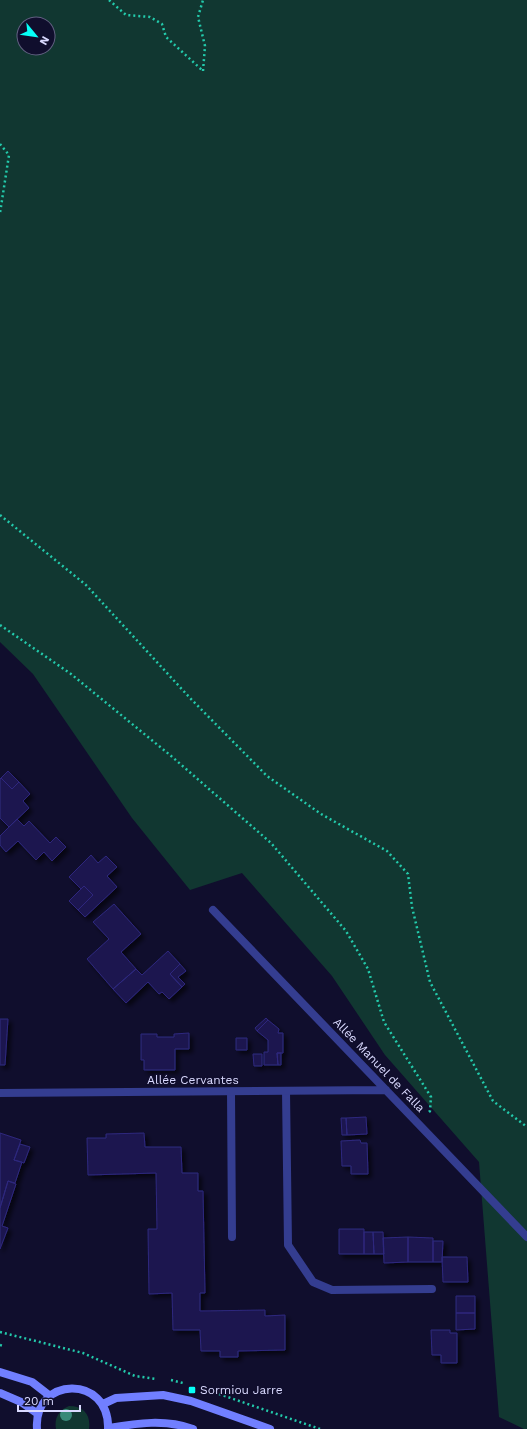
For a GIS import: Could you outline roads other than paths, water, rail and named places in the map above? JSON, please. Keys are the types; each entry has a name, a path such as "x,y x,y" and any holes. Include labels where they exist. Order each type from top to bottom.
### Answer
{"street":[{"name":"Allée Manuel de Falla","path":"213,910 527,1237"},
{"name":"Allée Cervantes","path":"0,1093 386,1090"},
{"path":"286,1091 288,1245 313,1282 332,1290 432,1289"},
{"path":"230,1092 232,1237"},
{"path":"0,1372 32,1382 50,1396"},
{"path":"37,1429 38,1414 41,1407 50,1396 64,1389 79,1388 88,1391 103,1404 107,1412 108,1429 138,1423 164,1422 180,1424 193,1429"},
{"path":"0,1392 21,1402 38,1414"},
{"path":"103,1404 116,1398 163,1395 191,1401 270,1429"}],"place":[{"name":"Sormiou Jarre","path":"192,1390"}]}
